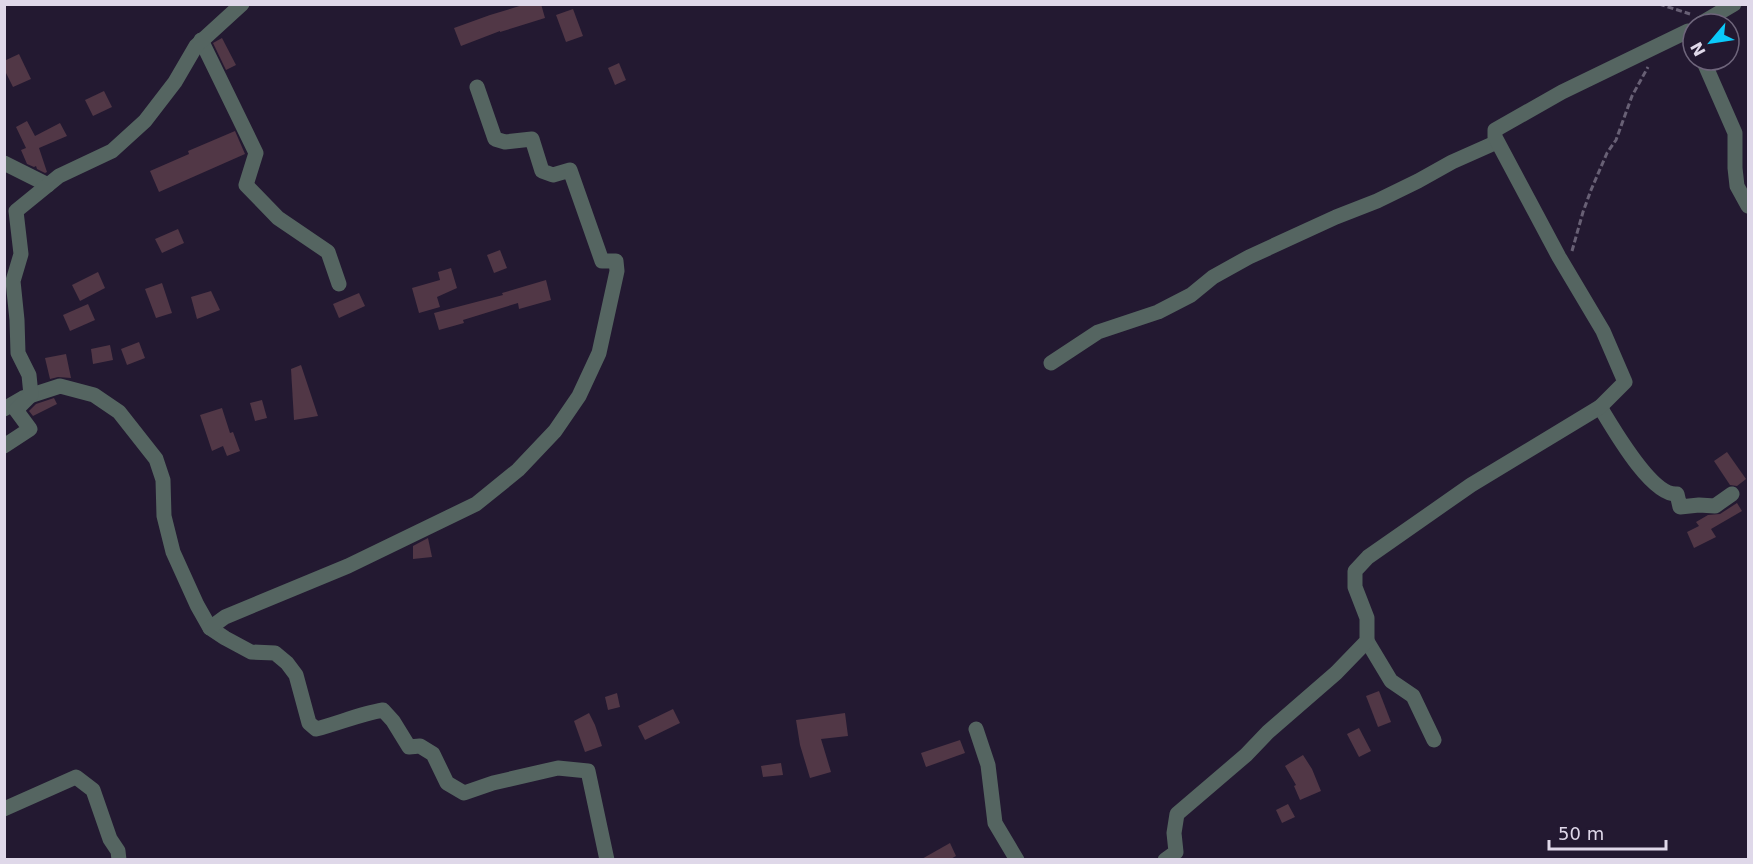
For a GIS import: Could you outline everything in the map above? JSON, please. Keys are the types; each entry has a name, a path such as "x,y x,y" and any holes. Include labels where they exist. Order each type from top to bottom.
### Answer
{"street":[{"path":"4,446 30,429 16,410 31,395 30,375 18,353 13,281 21,254 16,211 59,176 112,151 145,121 175,82 196,46 242,4"},
{"path":"1434,740 1413,696 1391,681 1367,641 1367,618 1355,587 1355,571 1368,557 1471,485 1600,407 1625,382 1603,331 1564,266 1497,142 1495,130 1562,92 1681,36"},
{"path":"201,40 256,153 246,185 278,218 328,252 339,284"},
{"path":"1708,72 1735,133 1737,186 1749,206"},
{"path":"210,628 225,617 348,566 476,504 518,470 555,431 579,396 599,353 615,280 616,261 602,261 570,170 553,175 542,171 532,140 505,142 495,139 477,87"},
{"path":"1051,363 1098,332 1158,312 1191,295 1213,277 1249,257 1377,201 1452,162 1497,142"},
{"path":"4,164 48,185"},
{"path":"4,409 23,398 60,386 94,395 118,412 156,459 163,480 164,516 173,552 210,628 251,652 274,653 287,663 296,675 309,723 316,729 365,713 383,710 393,721 409,747 420,746 433,754 447,783 464,794 493,783 558,768 588,771 608,860"},
{"path":"1600,407 1638,466 1657,486 1670,495 1677,494 1680,507 1715,506 1732,494"},
{"path":"1165,860 1176,852 1174,833 1177,814 1246,755 1268,732 1336,673 1367,641"},
{"path":"976,729 988,765 995,823 1017,860"},
{"path":"4,809 76,777 93,790 110,839 118,851 119,860"}],"path":[{"path":"1659,4 1681,12"},
{"path":"1564,266 1569,261 1583,212 1595,181 1607,153 1616,140 1632,96 1649,65"}],"building":[{"path":"526,4 541,4 545,18 500,31 461,46 454,28"},
{"path":"573,9 583,36 566,42 556,15"},
{"path":"222,38 236,65 226,70 213,43"},
{"path":"19,54 31,79 13,87 4,69 4,61"},
{"path":"619,63 626,80 615,85 608,68"},
{"path":"104,91 112,107 93,116 85,100"},
{"path":"27,121 35,136 60,123 67,136 39,148 47,172 45,173 36,166 27,164 21,150 26,148 16,127"},
{"path":"235,131 245,154 159,192 150,171 189,154 188,151"},
{"path":"178,229 184,243 162,253 155,239"},
{"path":"500,250 507,268 494,273 487,255"},
{"path":"451,268 457,288 437,297 440,307 419,313 412,288 440,280 438,272"},
{"path":"98,272 105,288 80,301 72,285"},
{"path":"546,280 551,300 519,309 518,303 439,330 434,313 503,295 502,293"},
{"path":"162,283 172,313 156,318 145,289"},
{"path":"211,291 220,310 197,319 191,297"},
{"path":"359,293 365,306 339,318 333,304"},
{"path":"88,304 95,320 70,331 63,315"},
{"path":"139,342 145,358 127,365 121,349"},
{"path":"110,345 113,360 93,364 91,349"},
{"path":"66,354 71,378 50,379 45,358"},
{"path":"301,365 318,416 294,420 291,369"},
{"path":"54,398 57,404 33,416 29,411 36,404"},
{"path":"262,400 267,418 255,421 250,403"},
{"path":"222,408 230,433 233,432 240,451 227,456 223,446 212,451 200,415"},
{"path":"1727,452 1746,479 1737,486 1730,485 1714,461"},
{"path":"1737,503 1742,511 1711,529 1716,537 1694,548 1687,532 1699,526 1696,522 1708,515 1720,514"},
{"path":"428,538 432,557 413,559 413,546"},
{"path":"1379,691 1391,722 1378,727 1366,696"},
{"path":"617,693 620,707 608,710 605,697"},
{"path":"673,709 680,723 645,740 638,726"},
{"path":"589,713 602,746 585,752 574,721"},
{"path":"845,713 848,736 821,739 831,772 810,778 800,745 796,720"},
{"path":"1359,728 1371,751 1359,757 1347,734"},
{"path":"960,740 965,753 926,767 921,753"},
{"path":"1303,755 1321,791 1300,800 1294,786 1296,785 1285,766"},
{"path":"781,763 783,775 763,777 761,766"},
{"path":"1288,804 1295,817 1282,823 1276,810"},
{"path":"950,843 956,856 949,860 920,860"}]}
